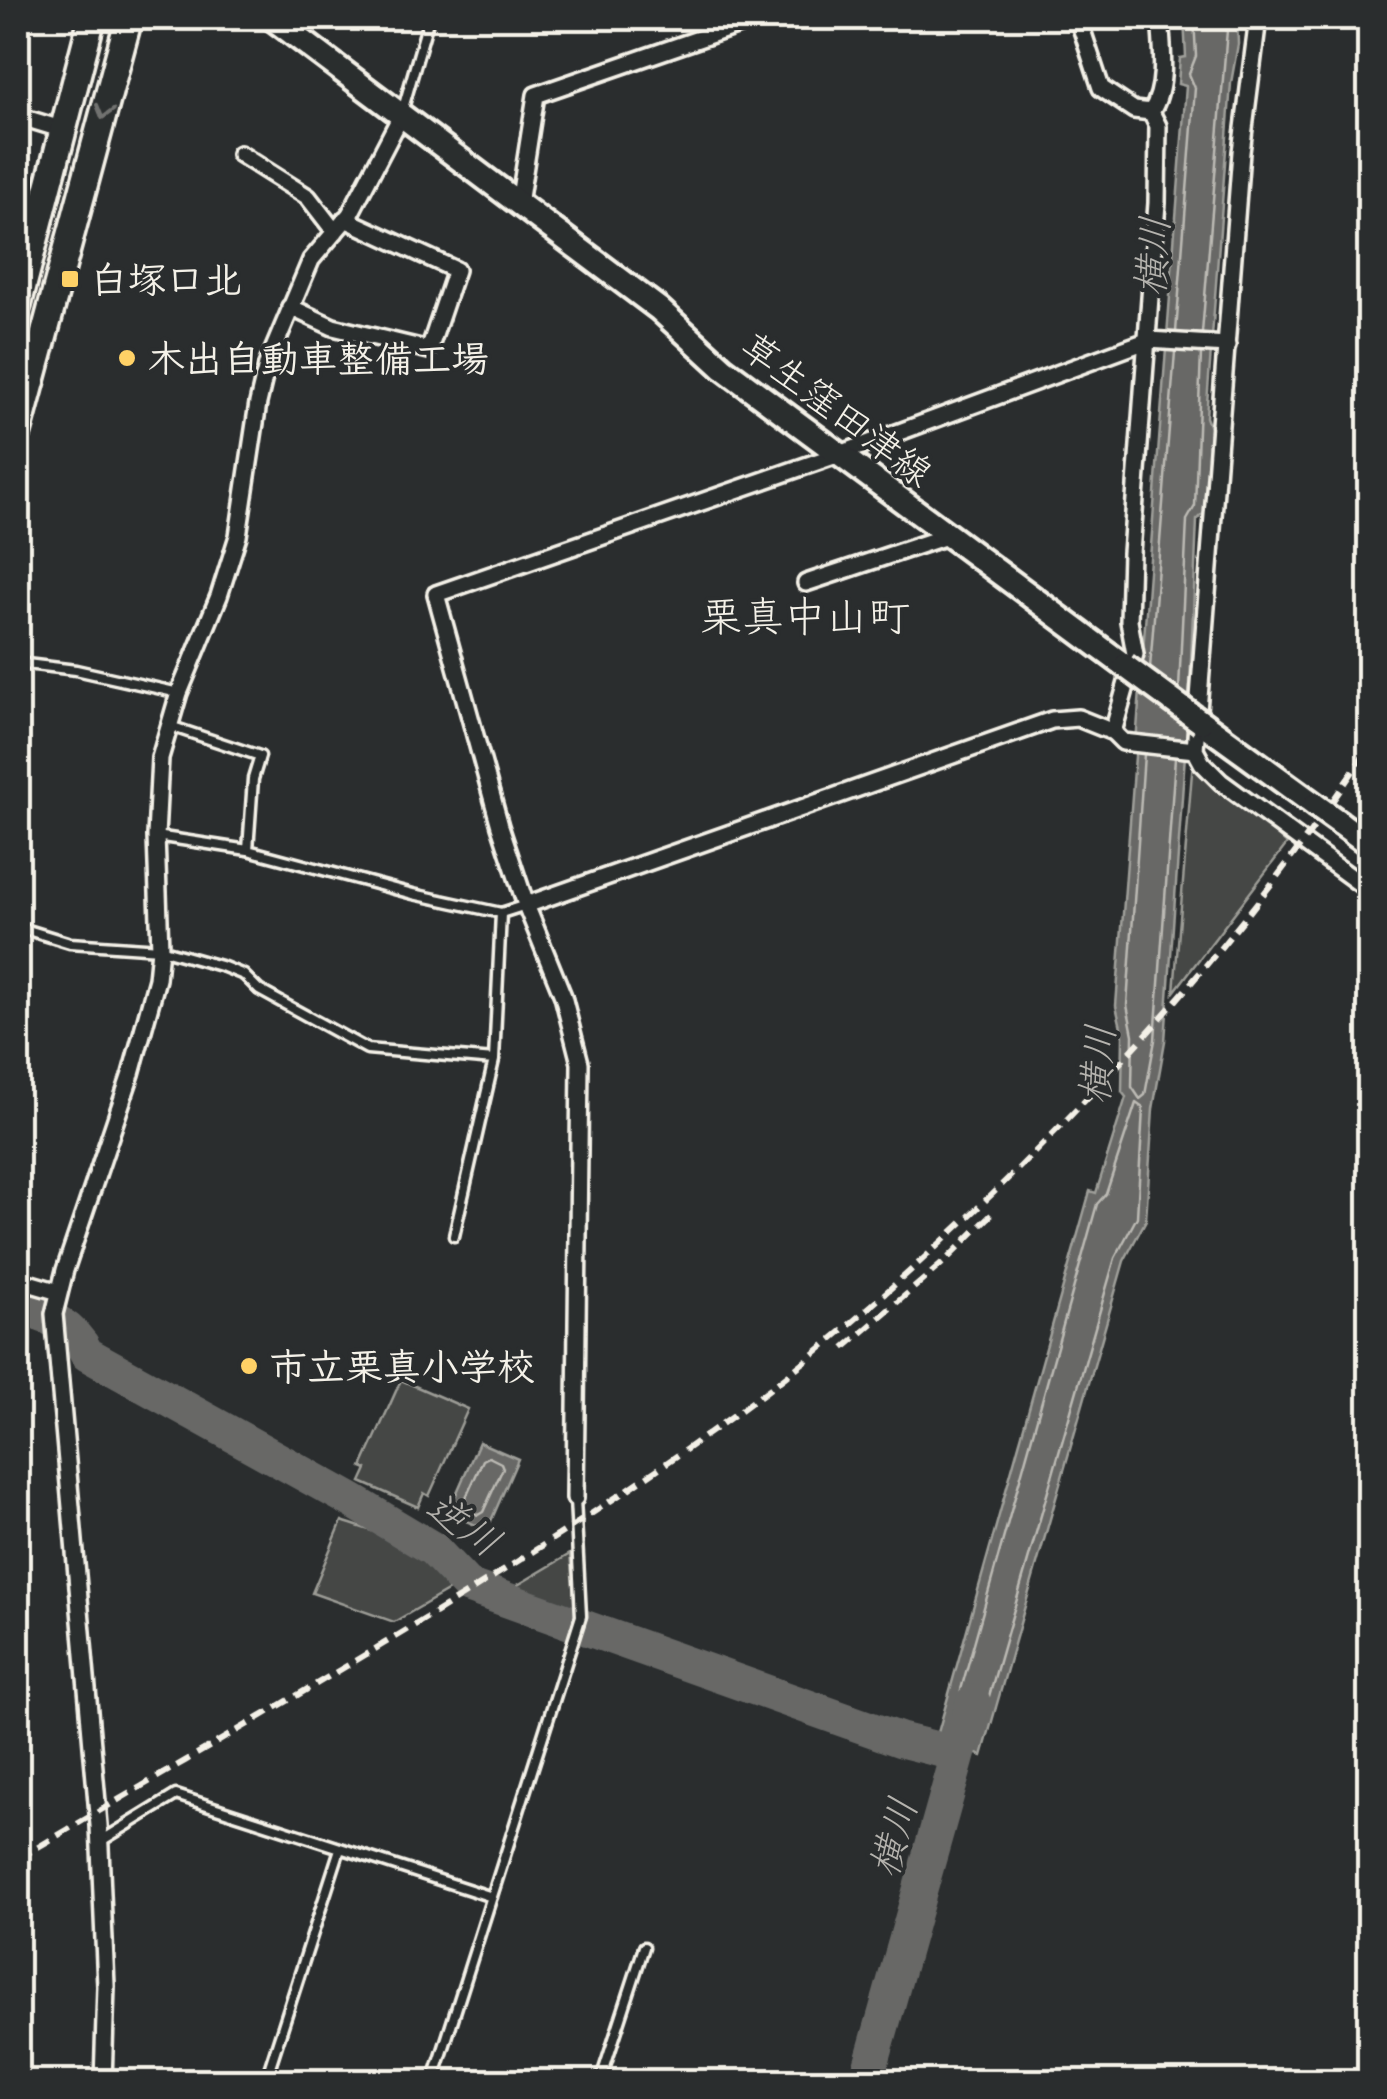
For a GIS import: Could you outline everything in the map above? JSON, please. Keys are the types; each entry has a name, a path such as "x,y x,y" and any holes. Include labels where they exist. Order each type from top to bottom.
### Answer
{"highway":[{"path":"18,305 92,18"},
{"path":"18,432 129,18"}],"main road":[{"name":"草生窪田津線","path":"272,18 303,26 401,116 660,309 722,368 1370,845"}],"street":[{"path":"519,204 536,95 759,18"},
{"path":"1078,18 1101,88 1134,110 1152,112"},
{"path":"1152,112 1158,102 1163,54 1160,18"},
{"path":"1258,18 1241,152 1192,749 1220,782 1370,891"},
{"path":"1118,737 1135,654 1128,621 1157,184 1158,126 1152,112"},
{"path":"18,116 64,130"},
{"path":"106,2080 99,1842 54,1314 158,979 156,836 160,758 179,693 220,596 238,536 266,365 311,260 340,225 401,116"},
{"path":"240,154 308,197 340,225 456,270 430,350 333,327 290,307"},
{"path":"574,1498 580,1064 563,996 500,826 436,594 837,455 1149,340 1226,345"},
{"path":"806,583 947,536"},
{"path":"526,904 1052,720 1078,718 1118,737 1192,749"},
{"path":"18,1280 59,1292"}],"lane":[{"path":"401,116 416,52 429,18"},
{"path":"18,663 76,670 179,693"},
{"path":"169,726 260,756 253,779 248,850"},
{"path":"156,836 248,850 501,913 526,904"},
{"path":"454,1236 494,1060 501,913"},
{"path":"18,927 70,943 160,950 244,975 259,990 367,1049 494,1060"},
{"path":"433,2082 582,1616 574,1498"},
{"path":"99,1842 176,1795 492,1897"},
{"path":"264,2082 340,1849"},
{"path":"600,2082 644,1946"}],"shaded area":[{"path":"1193,760 1287,844 1174,992"},
{"path":"401,1380 468,1409 429,1496 424,1493 418,1507 361,1482 367,1469 362,1467"},
{"path":"342,1521 421,1551 456,1586 394,1622 312,1593"},
{"path":"570,1554 576,1616 506,1592"}],"water":[{"path":"1184,18 1237,18 1238,44 1231,83 1206,417 1210,428 1205,512 1197,520 1190,683 1165,1041 1153,1109 1146,1220 1124,1261 982,1756 936,1740 1090,1191 1096,1193 1126,1097 1122,1092 1123,1036 1116,1006 1186,86 1178,84 1180,58 1186,57"},
{"path":"479,1442 518,1459 487,1530 448,1513"}],"waterway":[{"name":"逆川","path":"18,1309 58,1323 75,1336 87,1354 433,1549 468,1586 901,1740 957,1754"},
{"name":"横川","path":"866,2082 973,1702"}],"railway":[{"path":"18,1859 491,1578 675,1457 816,1352 966,1219 1130,1053 1280,873 1370,746"},
{"path":"844,1348 945,1261 996,1210"}],"place":[{"name":"白塚口北","path":"70,279"},
{"name":"木出自動車整備工場","path":"127,358"},
{"name":"市立栗真小学校","path":"249,1366"}],"district":[{"name":"栗真中山町","path":"805,616"}]}
